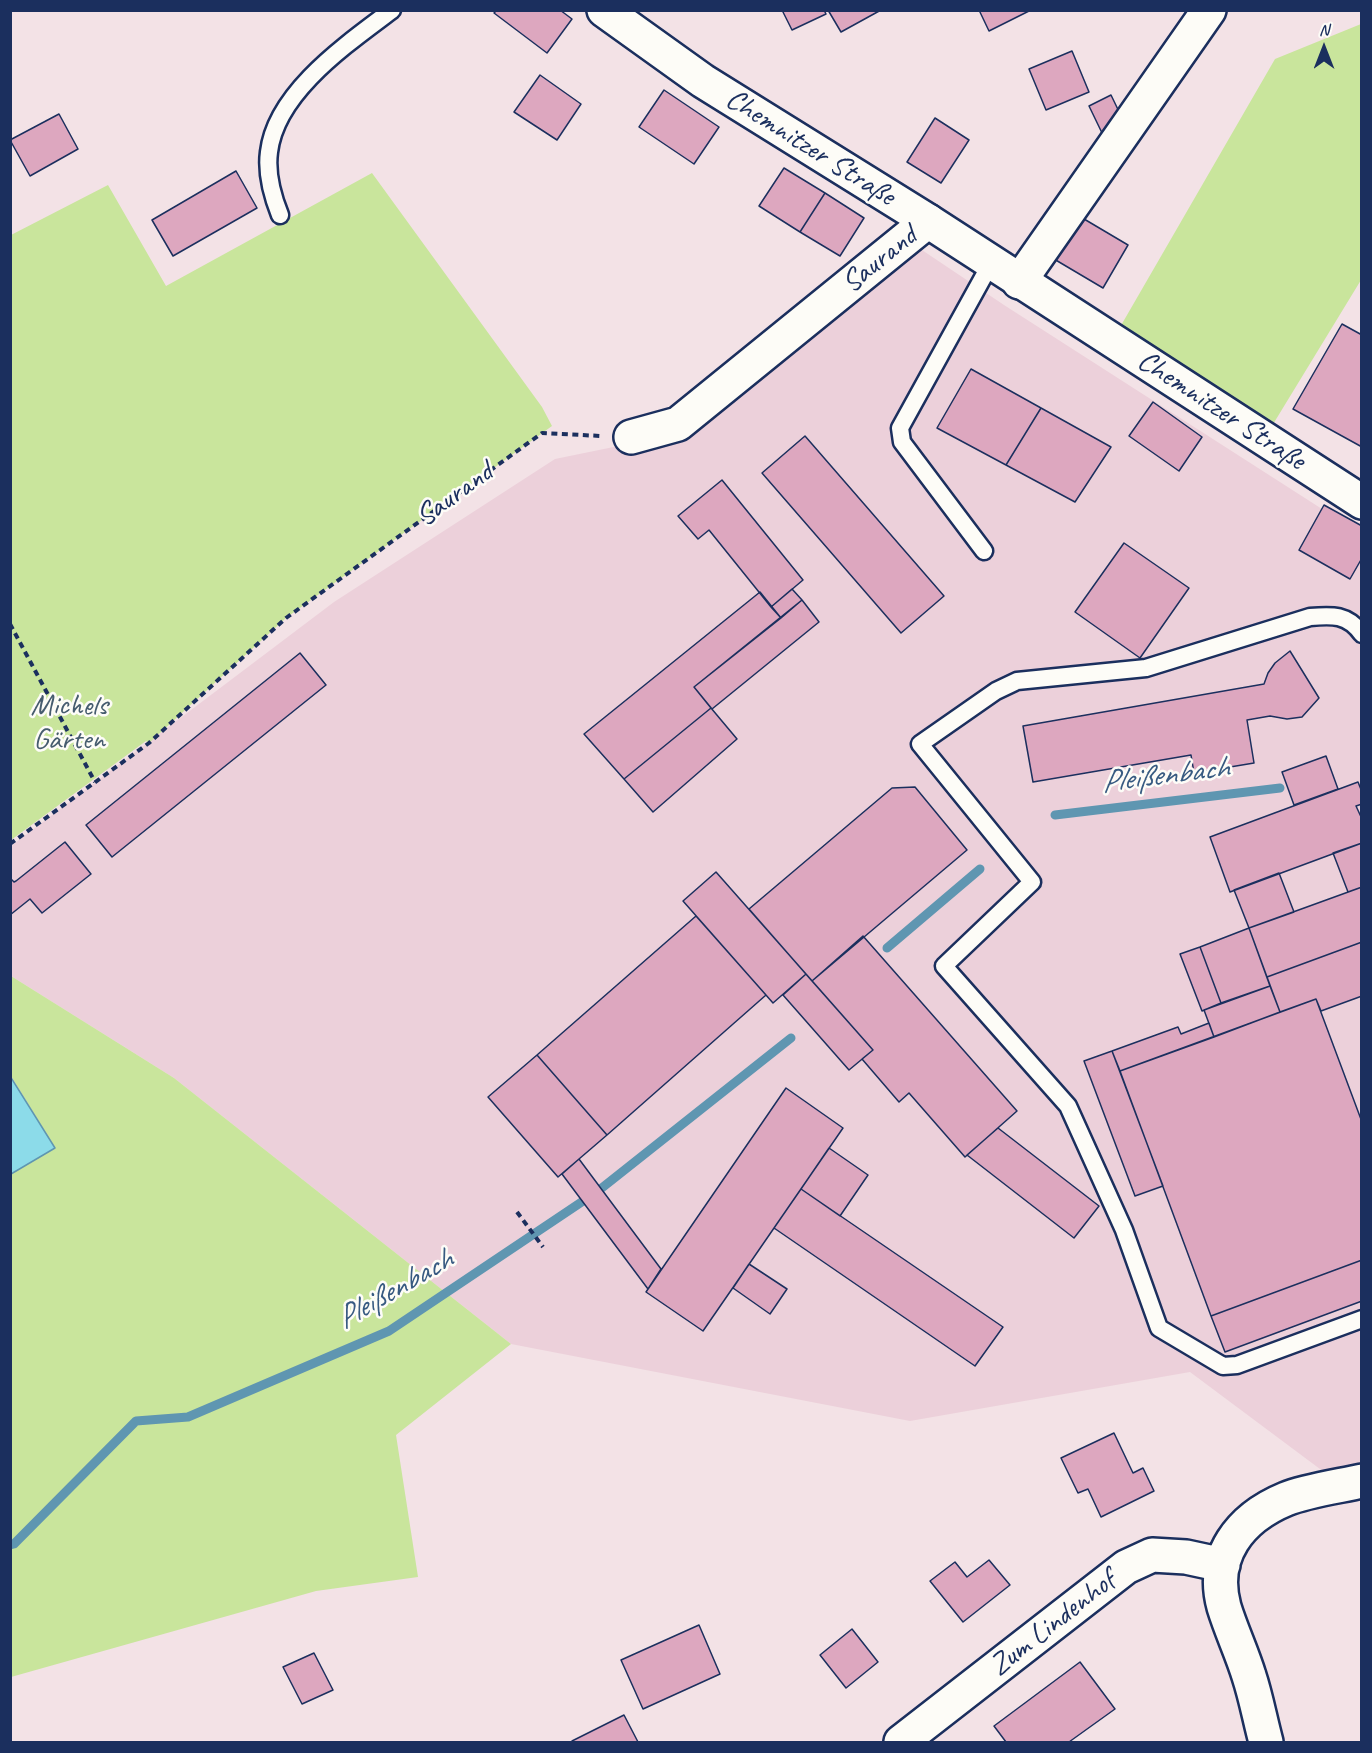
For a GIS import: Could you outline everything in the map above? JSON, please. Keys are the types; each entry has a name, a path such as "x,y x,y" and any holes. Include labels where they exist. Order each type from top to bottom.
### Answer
{"street":[{"name":"Chemnitzer Straße","path":"604,10 703,81 928,221 1362,502"},
{"path":"1019,282 1209,10"},
{"name":"Saurand","path":"631,437 678,424 928,221"},
{"path":"1266,1743 1250,1678 1224,1607 1221,1590 1223,1565 1228,1548 1241,1527 1258,1513 1287,1498 1362,1481"},
{"name":"Zum Lindenhof","path":"901,1743 1126,1567 1152,1555 1186,1557 1223,1565"}],"lane":[{"path":"280,215 272,195 269,171 269,152 277,124 292,99 336,52 392,10"},
{"path":"984,551 902,442 900,428 991,263"},
{"path":"1362,634 1355,625 1335,615 1310,617 1146,668 1017,681 996,691 920,744 1032,882 944,966 1068,1106 1124,1230 1159,1328 1223,1366 1237,1365 1362,1319"}],"path":[{"name":"Saurand","path":"10,844 149,743 286,618 542,433 631,437"},
{"path":"10,624 95,782"},
{"path":"517,1212 543,1247"}],"shaded area":[{"path":"913,244 1361,534 1361,1470 1328,1475 1190,1372 910,1421 511,1344 174,1078 11,976 11,846 334,602 555,459 682,433"}],"green space":[{"path":"1361,24 1361,280 1264,439 1112,341 1275,59"},
{"name":"Michels Gärten","path":"372,173 542,407 552,426 286,618 149,743 146,741 11,840 11,235 108,185 166,286"},
{"path":"11,976 174,1078 511,1344 396,1435 418,1577 316,1591 11,1677 11,1174 55,1148 11,1076"}],"water":[{"path":"10,1076 55,1148 11,1174 10,1174"}],"building":[{"path":"497,10 560,10 572,19 547,53 494,13"},
{"path":"782,10 824,10 826,14 792,30"},
{"path":"828,10 881,10 841,32"},
{"path":"979,10 1029,10 1029,11 989,31"},
{"path":"1072,51 1089,92 1046,110 1029,69"},
{"path":"540,75 581,104 557,140 514,112"},
{"path":"664,90 719,127 694,164 639,127"},
{"path":"1111,95 1124,122 1103,135 1089,106"},
{"path":"59,114 78,149 30,176 10,140"},
{"path":"935,118 969,140 941,183 907,162"},
{"path":"784,168 825,193 800,232 759,206"},
{"path":"236,171 257,208 173,256 152,220"},
{"path":"825,193 864,218 840,256 800,232"},
{"path":"1079,216 1128,245 1103,288 1054,259"},
{"path":"1342,324 1362,335 1362,447 1293,409"},
{"path":"971,369 1041,408 1006,465 937,428"},
{"path":"1153,402 1202,437 1179,471 1129,436"},
{"path":"1041,408 1111,447 1075,502 1006,465"},
{"path":"805,436 944,596 901,633 762,473"},
{"path":"722,480 803,580 771,607 709,530 698,539 678,516"},
{"path":"1324,505 1362,526 1362,558 1350,579 1299,550"},
{"path":"1124,543 1189,588 1140,658 1075,612"},
{"path":"792,589 802,600 781,618 771,607"},
{"path":"760,592 781,618 694,687 711,708 624,779 584,734"},
{"path":"802,600 819,622 712,709 694,687"},
{"path":"1290,651 1319,698 1302,717 1287,719 1270,716 1247,720 1254,763 1194,773 1191,755 1033,782 1023,726 1264,684 1275,663"},
{"path":"300,653 326,685 112,857 86,825"},
{"path":"711,708 737,739 653,812 624,779"},
{"path":"1326,756 1338,789 1294,805 1282,772"},
{"path":"1358,782 1362,792 1362,804 1356,806 1362,819 1362,843 1230,892 1210,837"},
{"path":"915,787 967,850 812,981 749,909 892,788"},
{"path":"65,842 91,874 42,913 30,899 10,915 10,878 16,881"},
{"path":"1362,843 1362,887 1348,892 1333,853"},
{"path":"716,872 806,974 773,1003 683,901"},
{"path":"1279,873 1294,912 1249,928 1234,890"},
{"path":"1362,887 1362,942 1267,977 1249,928"},
{"path":"696,916 766,995 607,1135 537,1055"},
{"path":"1249,928 1270,986 1221,1003 1200,947"},
{"path":"863,936 1017,1111 965,1157 909,1093 899,1102 862,1059 873,1050 812,981"},
{"path":"1362,942 1362,996 1321,1011 1316,999 1280,1012 1267,977"},
{"path":"1200,947 1221,1003 1202,1011 1180,954"},
{"path":"806,974 873,1050 849,1070 783,995"},
{"path":"1270,986 1280,1012 1214,1037 1204,1010"},
{"path":"1316,999 1362,1122 1362,1260 1211,1316 1120,1071"},
{"path":"1209,1023 1214,1037 1120,1071 1112,1051 1178,1027 1181,1034"},
{"path":"1112,1051 1163,1186 1135,1196 1084,1061"},
{"path":"537,1055 607,1135 558,1177 488,1097"},
{"path":"786,1088 843,1128 703,1331 646,1292"},
{"path":"998,1128 1099,1206 1074,1238 967,1155"},
{"path":"829,1148 868,1175 840,1216 801,1189"},
{"path":"579,1159 661,1269 648,1289 562,1174"},
{"path":"801,1189 1003,1327 975,1366 774,1228"},
{"path":"1362,1260 1362,1301 1225,1352 1211,1316"},
{"path":"749,1264 787,1289 770,1314 733,1288"},
{"path":"1114,1433 1133,1473 1143,1468 1154,1491 1101,1517 1088,1489 1078,1493 1061,1458"},
{"path":"989,1560 1010,1585 963,1622 930,1581 955,1562 967,1577"},
{"path":"699,1625 720,1674 643,1709 621,1660"},
{"path":"852,1629 878,1662 846,1688 820,1655"},
{"path":"314,1653 333,1690 302,1704 283,1667"},
{"path":"1080,1662 1115,1709 1069,1742 1006,1742 994,1726"},
{"path":"624,1715 638,1742 572,1741"}],"waterway":[{"name":"Pleißenbach","path":"1055,815 1280,788"},
{"name":"Pleißenbach","path":"887,948 980,869"},
{"name":"Pleißenbach","path":"10,1545 14,1544 136,1421 188,1417 389,1331 598,1191 791,1038"}]}
